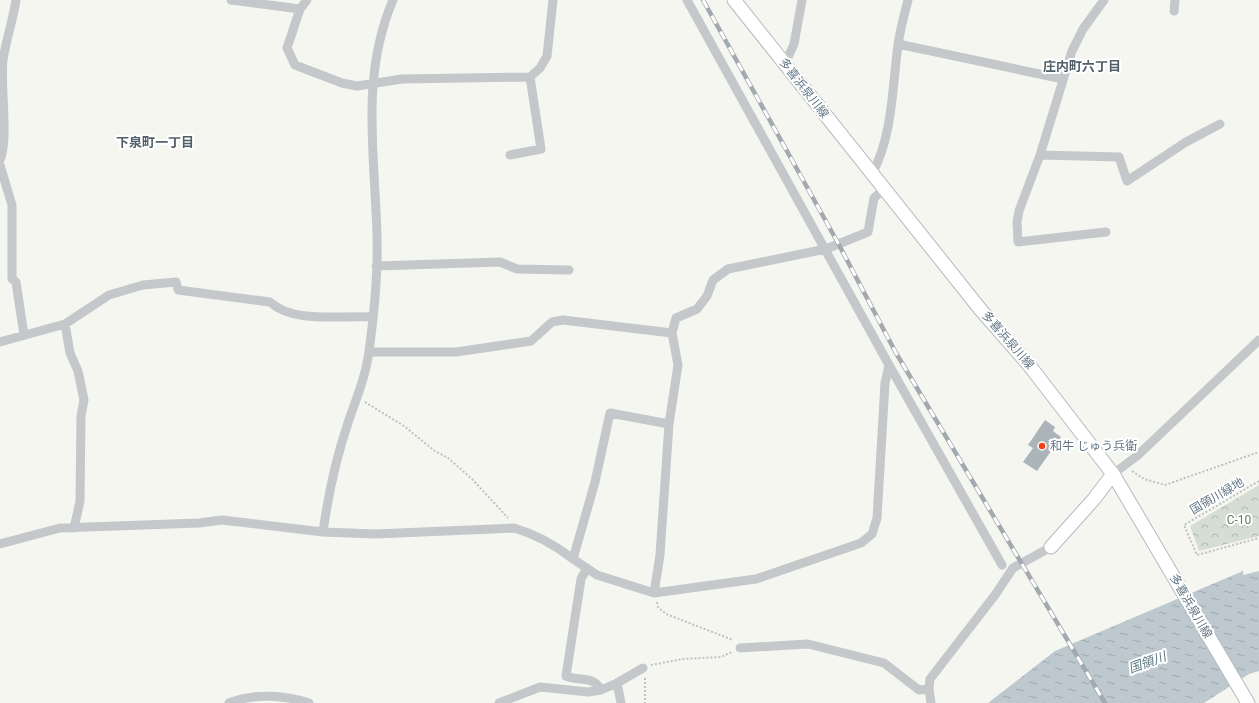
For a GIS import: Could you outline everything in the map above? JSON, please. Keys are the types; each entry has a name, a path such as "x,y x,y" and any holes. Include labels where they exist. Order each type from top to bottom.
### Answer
{"main road":[{"name":"多喜浜泉川線","path":"734,0 980,309 1030,364 1113,474 1248,703"},
{"path":"1051,547 1094,499 1113,474"}],"street":[{"path":"0,160 2,155 3,135 3,60 16,0"},
{"path":"231,0 300,9"},
{"path":"307,0 300,9 287,48 295,65 342,83 357,86 372,85 402,79 530,77 540,68 547,56 553,0"},
{"path":"323,532 330,488 348,423 358,397 369,352 377,238 372,132 372,85 378,50 393,0"},
{"path":"687,0 889,365 1002,565"},
{"path":"785,64 794,44 802,0"},
{"path":"872,174 879,161 885,141 893,96 898,44 908,0"},
{"path":"1104,0 1083,29 1072,51 1062,79 1040,155 1019,211 1017,222 1018,242 1106,232"},
{"path":"1174,11 1175,0"},
{"path":"898,44 1062,79"},
{"path":"510,155 541,149 530,77"},
{"path":"1040,155 1119,157 1127,181 1186,142 1220,124"},
{"path":"0,166 12,205 12,278 16,282 24,336"},
{"path":"654,593 660,555 669,424 678,365 672,333 676,318 697,309 708,296 713,280 728,269 826,249 868,232 874,198 884,189"},
{"path":"376,266 500,262 517,269 569,270"},
{"path":"0,342 65,324 109,295 143,285 176,282 178,290 270,302 279,310 297,316 372,317"},
{"path":"369,352 456,352 531,341 552,322 563,320 672,333"},
{"path":"65,324 70,353 78,371 84,400 81,416 80,501 74,528"},
{"path":"1113,474 1126,465 1259,340"},
{"path":"0,544 60,528 199,523 222,520 323,532 375,534 514,528 527,532 558,547 597,575 654,593 756,579 861,543 872,534 876,518 885,383 889,365"},
{"path":"573,559 594,482 610,413 669,424"},
{"path":"932,703 929,689 930,679 995,595 1013,568 1051,547"},
{"path":"587,568 581,579 566,676 574,679 591,679 598,683 601,690"},
{"path":"740,648 808,644 884,663 919,690 929,689"},
{"path":"499,703 540,687 588,692 601,690 618,683 643,668"},
{"path":"618,683 621,703"},
{"path":"229,703 237,700 276,697 292,698 309,703"}],"path":[{"path":"358,397 404,426 435,451 448,458 477,484 511,521 514,528"},
{"path":"1126,465 1144,479 1165,485 1259,452"},
{"name":"国領川緑地","path":"1259,481 1184,525 1197,555 1259,538"},
{"path":"645,703 643,668 649,665 668,661 721,657 740,648 735,641 722,635 666,614 658,607 654,593"}],"green space":[{"name":"C-10","path":"1259,485 1259,536 1199,551 1190,526"}],"water":[{"name":"国領川","path":"1243,571 1243,575 1259,571 1259,671 1249,674 1204,703 988,703 1055,651"}],"building":[{"name":"和牛 じゅう兵衛","path":"1045,420 1055,427 1053,431 1061,437 1037,471 1023,462 1033,448 1028,445"}],"railway":[{"path":"703,0 838,243 896,353 1105,703"}],"place":[{"name":"和牛 じゅう兵衛","path":"1042,446"}],"district":[{"name":"庄内町六丁目","path":"1082,66"},
{"name":"下泉町一丁目","path":"155,142"}]}
